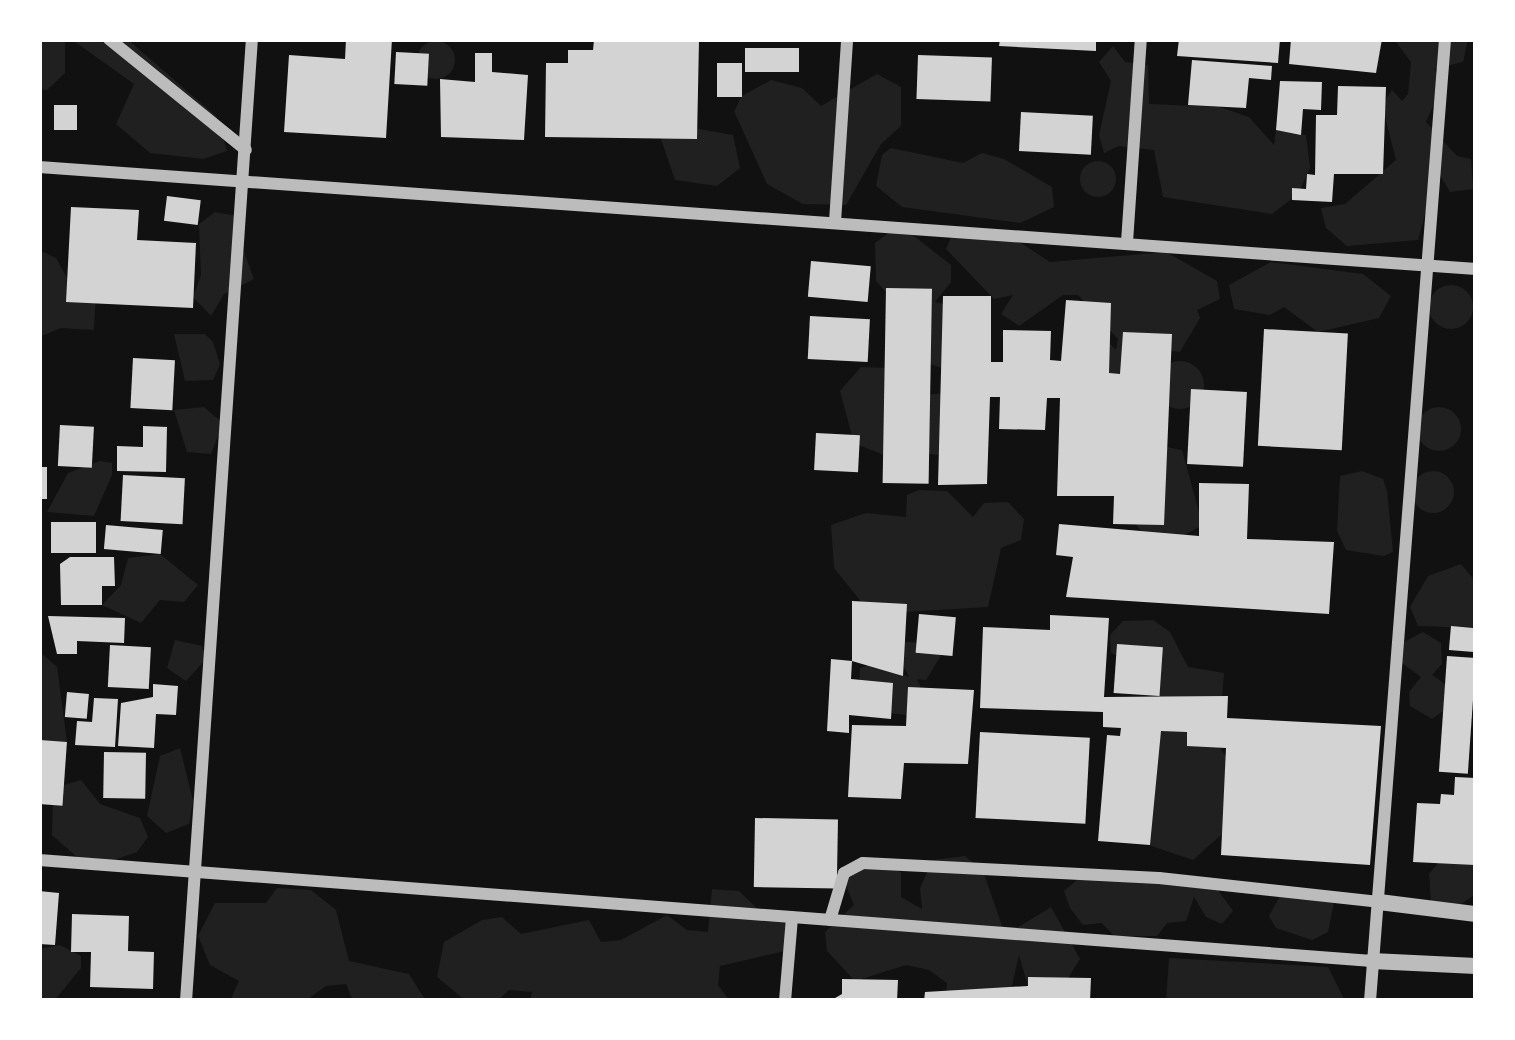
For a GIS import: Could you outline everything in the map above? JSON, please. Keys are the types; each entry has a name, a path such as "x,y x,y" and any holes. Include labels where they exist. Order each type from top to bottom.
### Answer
{"street":[{"path":"109,39 246,149"},
{"path":"186,1001 252,39"},
{"path":"835,221 847,39"},
{"path":"1127,242 1141,39"},
{"path":"1370,1001 1445,39"},
{"path":"39,167 1476,269"},
{"path":"39,860 195,876 1476,965"},
{"path":"830,920 844,873 863,863 1159,878 1476,914"},
{"path":"785,1001 792,917"}],"shaded area":[{"path":"39,39 65,39 65,73 47,90 39,89"},
{"path":"71,39 127,39 216,116 227,151 203,159 150,153 116,124 134,84"},
{"path":"1394,39 1468,39 1463,62 1434,69 1443,83 1426,122 1457,156 1471,159 1473,189 1450,192 1437,170 1418,240 1347,246 1326,228 1321,208 1345,204 1396,160 1382,105 1392,90 1402,101 1408,94 1411,62"},
{"path":"436,41 449,47 455,60 449,73 436,79 423,73 417,60 423,47"},
{"path":"1113,46 1125,62 1148,65 1149,104 1220,107 1249,117 1274,145 1276,130 1306,135 1310,168 1298,194 1272,214 1163,197 1154,150 1118,146 1104,153 1099,135 1111,81 1099,62"},
{"path":"877,74 901,87 901,126 881,144 846,205 803,204 767,184 734,111 742,96 771,80 802,88 821,106"},
{"path":"682,126 733,135 740,168 717,186 675,180 661,139"},
{"path":"891,148 963,163 982,153 1004,159 1052,187 1054,207 1020,223 902,207 876,186 882,155"},
{"path":"1098,161 1111,166 1116,179 1111,192 1098,197 1085,192 1080,179 1085,166"},
{"path":"215,212 242,217 240,241 254,279 224,294 211,316 193,297 201,275 199,224"},
{"path":"890,232 909,232 951,265 951,282 935,302 947,305 948,370 927,363 902,310 876,281 875,243"},
{"path":"952,235 1012,237 1050,262 1166,252 1217,281 1220,299 1197,310 1200,318 1180,352 1149,348 1126,384 1101,370 1107,341 1116,350 1118,339 1078,295 1063,295 1019,326 1001,314 1013,295 994,299 946,249"},
{"path":"39,250 56,258 67,278 96,290 94,330 61,328 39,337"},
{"path":"1271,262 1363,274 1391,296 1379,318 1318,332 1284,307 1270,315 1234,309 1229,285"},
{"path":"1451,285 1466,292 1473,307 1466,322 1451,329 1436,322 1429,307 1436,292"},
{"path":"174,334 205,334 213,342 220,364 213,380 185,381"},
{"path":"1180,361 1197,368 1204,385 1197,402 1180,409 1163,402 1156,385 1163,368"},
{"path":"861,367 889,368 921,395 948,393 940,455 929,454 918,435 886,456 854,443 840,391"},
{"path":"204,407 223,423 211,454 187,452 174,410"},
{"path":"1439,407 1454,414 1461,429 1454,444 1439,451 1424,444 1417,429 1424,414"},
{"path":"1161,446 1182,450 1199,512 1199,527 1176,540 1141,531 1132,519"},
{"path":"100,461 112,463 112,475 94,516 47,512 68,473"},
{"path":"1362,471 1383,479 1387,491 1393,552 1384,556 1346,550 1337,531 1340,476"},
{"path":"1433,471 1448,477 1454,492 1448,507 1433,513 1418,507 1412,492 1418,477"},
{"path":"919,490 947,491 973,517 984,503 1008,502 1024,519 1021,540 1001,548 988,607 871,614 834,568 831,525 866,513 906,517 907,495"},
{"path":"160,554 198,585 184,602 160,600 141,623 102,605 121,585 128,558"},
{"path":"1461,564 1476,582 1476,628 1418,626 1410,607 1428,576"},
{"path":"1153,620 1170,632 1188,667 1224,673 1221,711 1168,708 1128,660 1111,653 1110,635 1123,621"},
{"path":"1423,632 1441,643 1442,664 1432,675 1448,686 1449,707 1432,719 1410,706 1409,692 1421,677 1402,663 1404,642"},
{"path":"175,640 202,646 206,659 186,681 167,668"},
{"path":"891,641 925,643 942,654 926,680 917,679 923,693 915,716 889,713 859,687 860,668 875,663 909,677"},
{"path":"39,651 57,667 67,742 39,743"},
{"path":"1167,726 1213,737 1228,760 1231,826 1193,860 1140,842 1156,737"},
{"path":"180,748 193,801 189,824 166,833 147,816 160,756"},
{"path":"81,780 100,804 140,818 148,837 137,852 106,863 77,857 52,835 53,788"},
{"path":"1476,851 1476,894 1452,910 1431,902 1429,874 1438,863 1462,864"},
{"path":"965,856 983,871 1002,926 1015,929 1051,907 1080,959 1068,978 1028,986 1019,955 1010,994 946,997 947,983 929,970 906,965 855,981 827,951 825,932 854,905 845,883 860,857 901,872 901,897 922,909 920,888 933,860"},
{"path":"1082,876 1215,886 1233,911 1222,924 1206,917 1194,897 1186,921 1167,923 1157,936 1114,936 1102,923 1083,925 1070,908 1064,891"},
{"path":"277,888 311,890 336,910 349,961 409,974 426,1001 353,1001 346,984 326,986 305,1001 230,1001 239,981 210,965 198,936 215,903 266,903"},
{"path":"712,889 739,891 764,915 787,917 785,951 720,966 718,985 730,1001 530,1001 532,992 509,990 497,1001 466,1001 437,977 444,942 482,920 502,917 521,934 589,920 601,942 621,940 667,915 687,930 708,932"},
{"path":"1281,894 1334,902 1328,932 1312,940 1276,928 1269,916"},
{"path":"60,945 81,956 81,968 54,1001 39,1001 39,949"},
{"path":"1169,958 1328,967 1345,1001 1166,1001"}],"building":[{"path":"346,39 392,39 386,138 284,132 289,55 345,59"},
{"path":"1000,39 1096,39 1096,51 999,46"},
{"path":"1179,39 1280,39 1278,63 1177,56"},
{"path":"1291,39 1382,39 1376,73 1289,64"},
{"path":"594,40 699,41 697,139 545,137 546,63 568,63 568,50 593,50"},
{"path":"745,48 799,48 799,72 745,72"},
{"path":"396,52 429,54 427,86 394,84"},
{"path":"475,53 492,53 492,72 528,75 524,140 441,137 440,79 475,82"},
{"path":"918,55 992,58 990,102 916,99"},
{"path":"1192,60 1272,66 1271,80 1249,78 1246,108 1188,105"},
{"path":"717,63 742,63 742,97 717,97"},
{"path":"1280,81 1322,82 1321,110 1303,109 1301,135 1276,130"},
{"path":"1338,86 1386,87 1383,174 1334,174 1332,202 1292,200 1292,188 1306,189 1307,174 1315,175 1316,115 1337,115"},
{"path":"54,105 77,105 77,130 54,130"},
{"path":"1021,112 1093,116 1091,155 1019,151"},
{"path":"167,196 201,200 198,225 164,221"},
{"path":"71,207 139,210 137,240 196,243 193,308 66,302"},
{"path":"811,261 871,266 868,302 808,297"},
{"path":"886,288 932,289 929,484 883,483"},
{"path":"943,296 991,296 991,362 1003,362 1003,330 1051,331 1050,360 1061,361 1066,300 1111,303 1109,373 1120,374 1123,332 1172,334 1164,525 1113,524 1114,496 1057,496 1060,398 1047,398 1045,430 999,429 1000,397 990,397 987,484 938,485"},
{"path":"810,316 870,319 868,362 808,359"},
{"path":"1264,329 1348,333 1342,450 1258,446"},
{"path":"133,358 175,360 172,410 130,408"},
{"path":"1191,389 1247,392 1243,467 1187,464"},
{"path":"60,425 94,427 92,468 58,466"},
{"path":"143,426 167,427 166,472 117,471 117,446 143,447"},
{"path":"816,433 860,435 858,472 814,470"},
{"path":"39,467 47,467 47,499 39,499"},
{"path":"123,475 185,478 183,524 121,521"},
{"path":"1199,483 1249,484 1247,539 1334,542 1329,614 1066,597 1073,557 1056,555 1059,524 1199,536"},
{"path":"51,522 96,522 96,553 51,553"},
{"path":"106,525 163,530 161,554 104,549"},
{"path":"70,557 114,557 115,586 102,586 102,605 61,605 60,564"},
{"path":"852,601 907,604 903,676 852,661"},
{"path":"919,614 956,617 952,656 916,653"},
{"path":"1050,615 1109,618 1104,697 1228,696 1227,718 1381,726 1370,865 1221,855 1226,748 1187,746 1187,732 1161,731 1150,845 1098,841 1107,735 1120,736 1121,728 1103,727 1103,712 980,708 983,627 1050,630"},
{"path":"48,616 125,618 124,643 77,641 77,654 57,654"},
{"path":"1451,626 1476,628 1474,652 1449,650"},
{"path":"1117,644 1163,647 1159,696 1114,693"},
{"path":"110,645 151,647 149,689 108,687"},
{"path":"1447,656 1476,658 1468,774 1439,772"},
{"path":"831,659 852,661 851,679 893,683 891,719 849,715 849,733 827,731"},
{"path":"153,684 178,686 176,715 156,714 154,748 118,746 121,703 153,697"},
{"path":"908,687 974,690 968,764 904,763 901,799 848,797 852,725 906,726"},
{"path":"67,692 89,694 87,719 65,717"},
{"path":"94,698 118,699 115,747 75,745 77,721 92,722"},
{"path":"980,732 1090,738 1085,824 975,818"},
{"path":"40,740 67,742 62,806 39,804"},
{"path":"104,752 146,753 145,799 103,798"},
{"path":"1455,777 1476,778 1475,865 1413,862 1417,803 1440,804 1441,794 1454,795"},
{"path":"755,818 838,819 837,888 754,887"},
{"path":"39,891 59,893 55,945 39,944"},
{"path":"72,914 129,916 128,951 154,952 153,989 90,987 91,952 71,952"},
{"path":"1028,977 1091,978 1090,1001 924,1001 925,992 1028,986"},
{"path":"842,979 898,980 897,1001 830,1001 842,994"}]}
